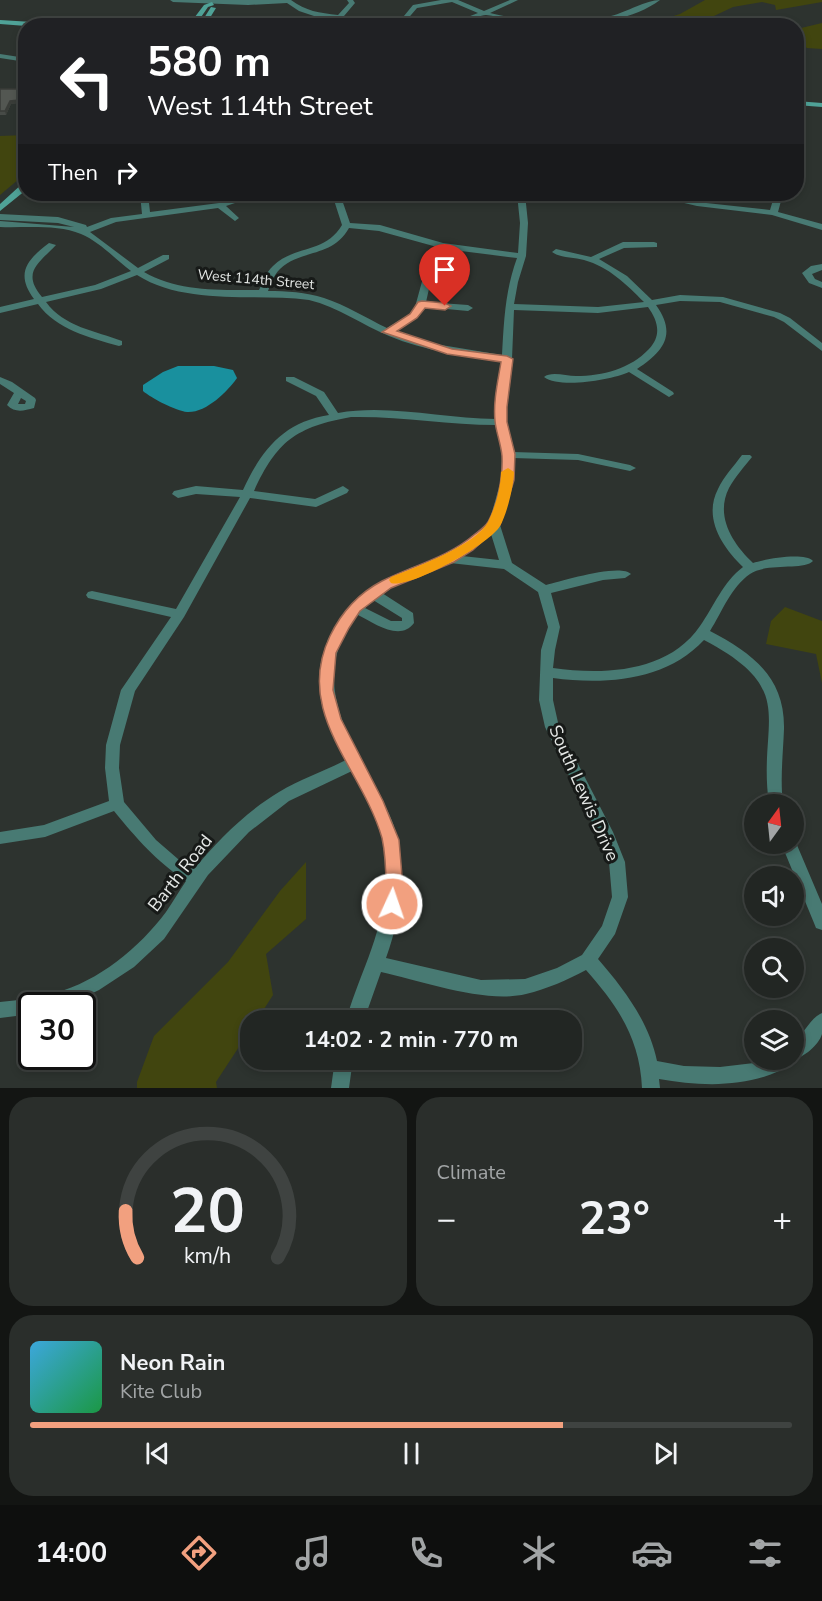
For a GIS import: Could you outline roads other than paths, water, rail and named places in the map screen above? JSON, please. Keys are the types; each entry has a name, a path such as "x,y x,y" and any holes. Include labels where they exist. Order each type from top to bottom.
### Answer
{"street":[{"path":"173,0 288,1 300,10 324,18"},
{"path":"340,18 352,3 350,0"},
{"path":"405,18 415,6 453,0 471,11 509,18"},
{"path":"472,18 515,0"},
{"path":"595,18 631,12 657,0"},
{"path":"197,18 206,6 213,2"},
{"path":"207,18 215,6 213,2"},
{"path":"0,22 18,24"},
{"path":"14,58 18,55"},
{"path":"0,56 18,59"},
{"path":"804,99 822,100"},
{"path":"804,104 822,105"},
{"path":"0,208 18,192"},
{"path":"145,201 146,215"},
{"path":"0,224 83,232 114,220 220,205 232,201"},
{"path":"262,293 271,274 280,264 332,243 341,235 346,225 338,201"},
{"path":"359,1010 377,963 389,921 394,888 391,840 375,801 333,719 325,690 329,653 342,626 355,608 372,593 414,572 449,559 494,525 507,480 508,454 501,422 509,307 513,282 522,256 524,223 522,201"},
{"path":"705,201 773,213 822,227"},
{"path":"773,213 777,201"},
{"path":"220,205 235,218"},
{"name":"West 114th Street","path":"0,217 17,216 64,221 83,227 83,232 152,280 186,288 310,297 326,302 388,332 443,350 507,359"},
{"path":"346,225 380,228 442,246 522,256"},
{"path":"52,245 35,259 28,274 27,284 50,313 62,321 119,343"},
{"path":"593,259 623,245 654,245"},
{"path":"388,332 413,316 422,304 430,267 442,246"},
{"path":"549,377 570,380 597,378 631,369 647,359 660,343 663,329 651,304 622,274 593,259 556,252"},
{"path":"0,310 19,303 41,301 99,288 139,273 166,257"},
{"path":"822,267 814,268 807,273 812,281 822,285"},
{"path":"509,307 598,310 693,297 730,301 777,315 822,348"},
{"path":"422,304 468,308"},
{"path":"631,369 669,394"},
{"path":"290,379 320,394 335,416"},
{"path":"0,380 15,389 18,394"},
{"path":"196,879 173,864 151,845 117,804 112,768 114,745 128,690 179,614 270,451 297,431 335,416 361,412 389,413 458,423 501,422"},
{"path":"508,454 578,457 630,468"},
{"path":"746,457 719,498 718,515 724,534 734,552 751,568"},
{"path":"178,494 196,490 316,503 343,490"},
{"path":"494,525 507,565"},
{"path":"449,559 507,565 544,590 603,576 625,574"},
{"path":"546,672 587,676 647,669 689,647 702,633 729,589 751,568 807,561"},
{"name":"South Lewis Drive","path":"544,590 554,627 548,650 546,672 546,700 552,726 605,831 617,862 620,897 609,929 588,960"},
{"path":"355,608 388,625 400,627 408,622 408,616 372,593"},
{"path":"92,595 179,614"},
{"path":"702,633 731,648 752,663 771,688 777,716 772,783 774,794"},
{"name":"Barth Road","path":"78,992 136,955 170,919 196,879 232,839 263,810 307,784 354,763"},
{"path":"0,838 45,831 117,804"},
{"path":"794,854 822,923"},
{"path":"377,963 481,988 525,987 562,974 588,960 620,997 639,1032 652,1069 651,1088"},
{"path":"0,1010 18,1008"},
{"path":"804,1044 822,1021"},
{"path":"652,1069 681,1075 718,1076 763,1070"},
{"path":"340,1088 342,1070"}],"water":[{"path":"178,366 214,366 233,370 237,378 222,395 209,405 194,411 182,411 164,404 143,391 143,385 163,372"}]}
